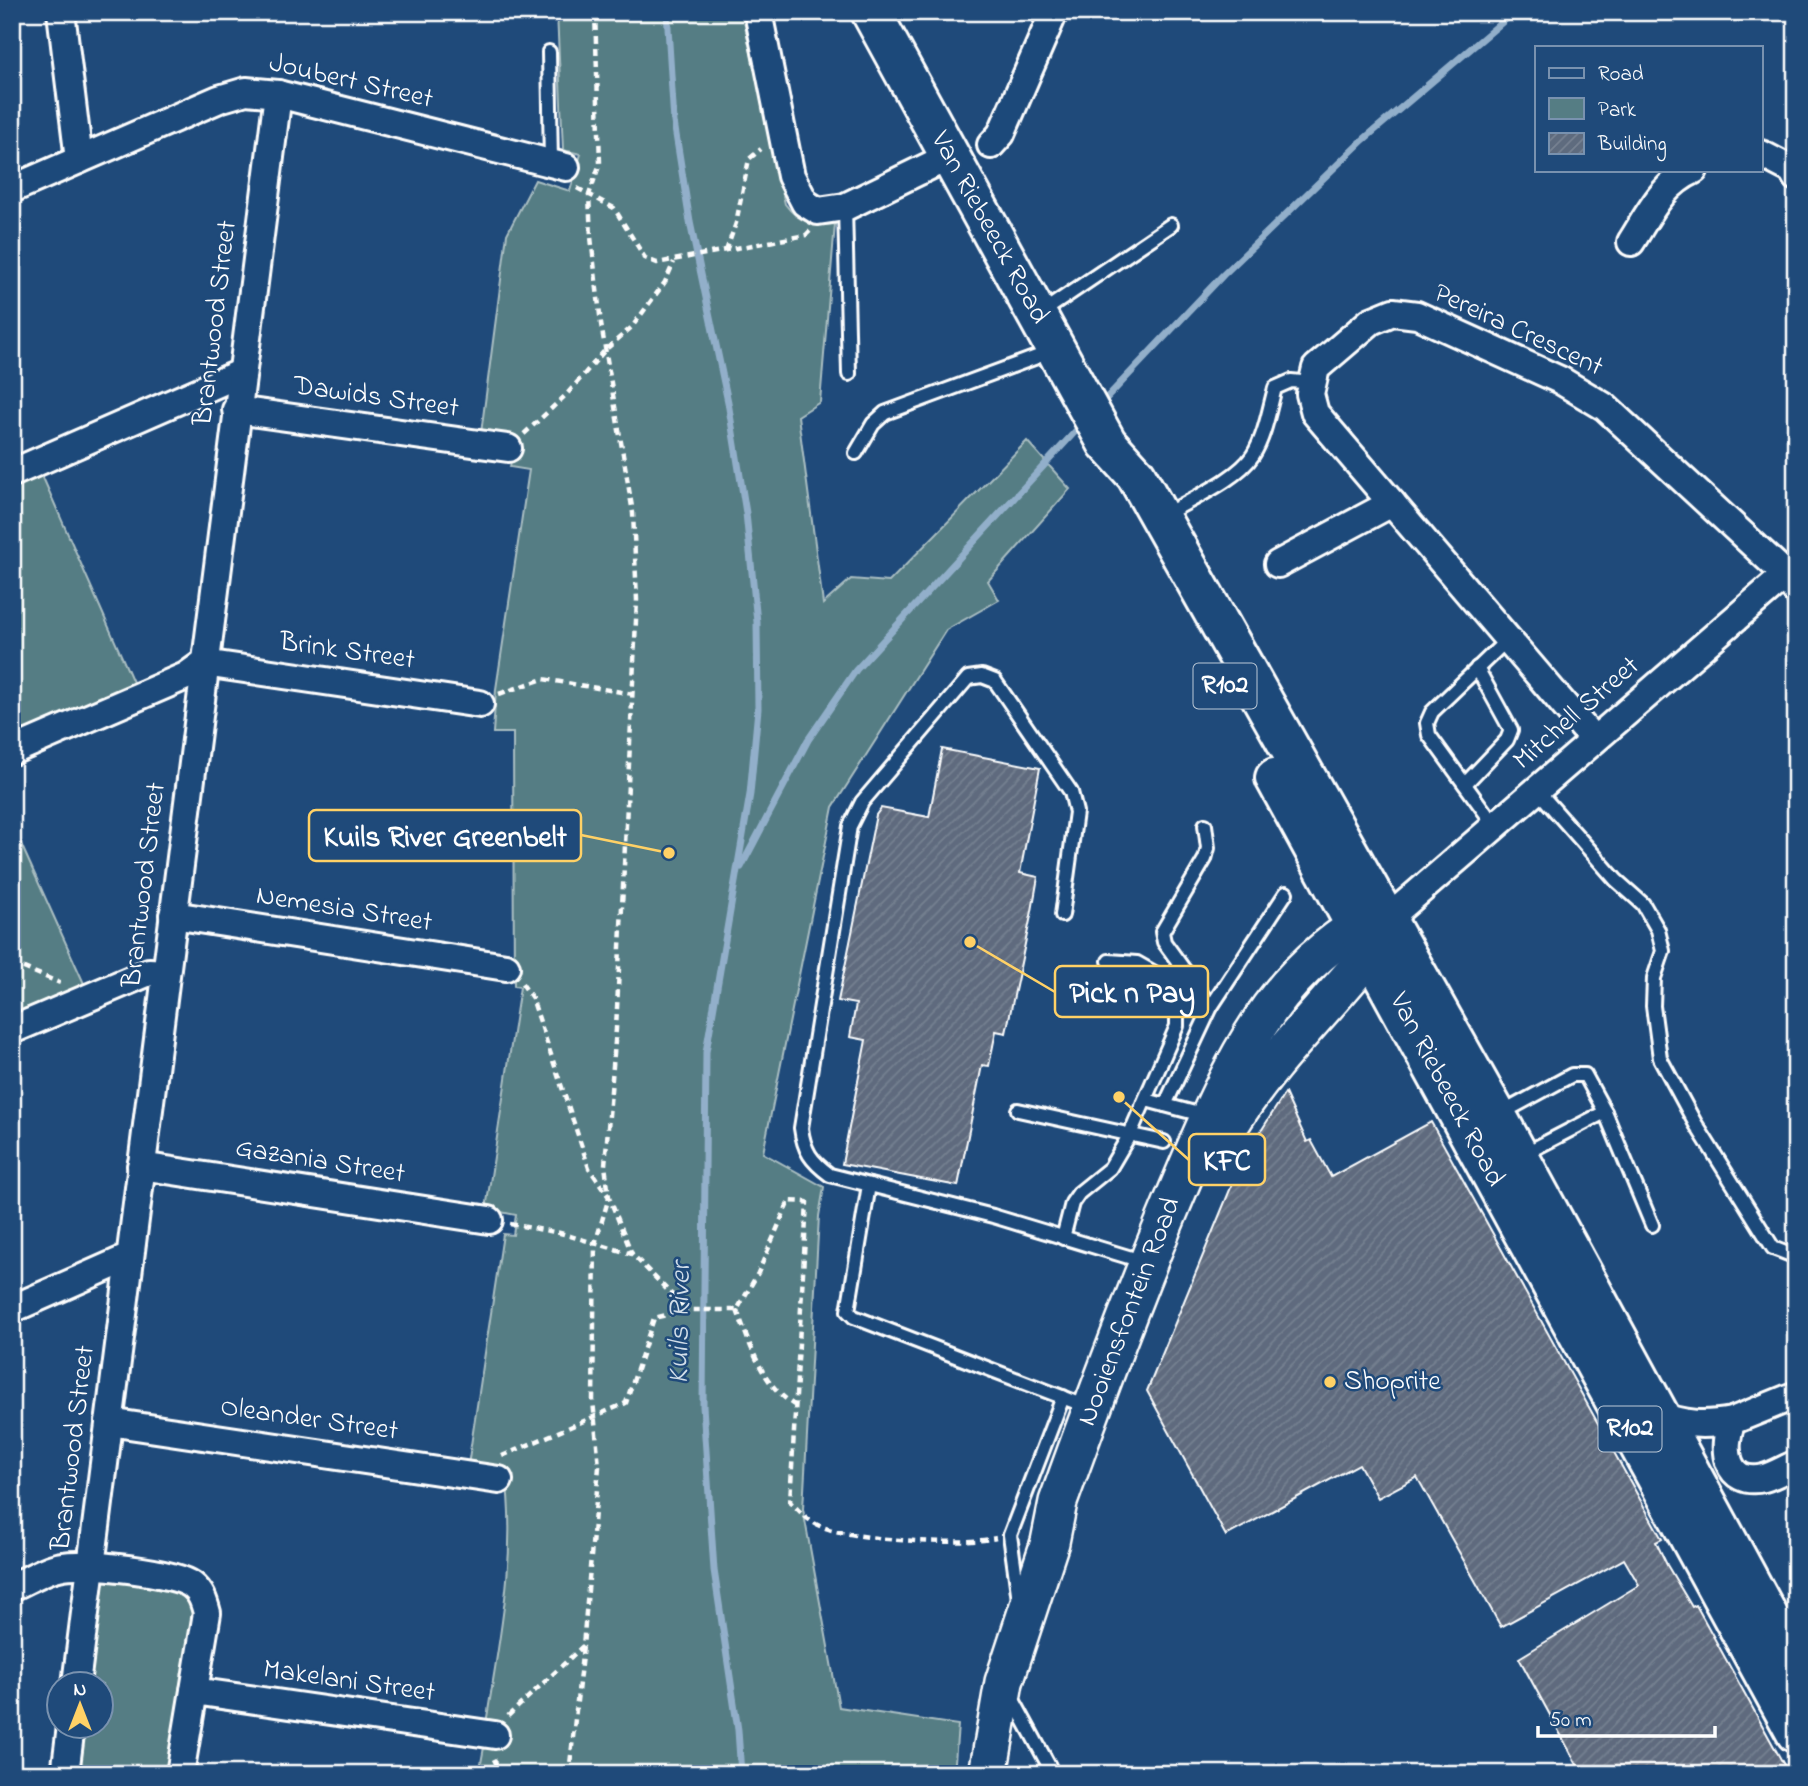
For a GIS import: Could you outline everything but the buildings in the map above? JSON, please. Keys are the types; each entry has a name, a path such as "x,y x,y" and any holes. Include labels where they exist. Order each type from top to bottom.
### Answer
{"main road":[{"name":"Van Riebeeck Road","path":"871,12 1107,443 1136,475 1160,518 1380,925 1796,1733"},
{"name":"Van Riebeeck Road","path":"1107,443 1114,482 1497,1116 1796,1667"}],"street":[{"path":"61,12 79,160"},
{"path":"758,12 791,176 805,203 818,211 845,207 950,156"},
{"path":"991,145 1001,134 1054,12"},
{"name":"Joubert Street","path":"12,189 237,92 278,94 563,172"},
{"name":"Brantwood Street","path":"78,1670 278,94"},
{"path":"1762,155 1792,170 1796,177"},
{"path":"1631,242 1665,188 1690,172"},
{"name":"Pereira Crescent","path":"1313,383 1316,368 1371,321 1393,312 1417,315 1560,380 1605,407 1792,577"},
{"path":"12,473 241,373"},
{"path":"1313,383 1310,394 1315,413 1594,740"},
{"name":"Dawids Street","path":"236,410 508,449"},
{"path":"1278,564 1392,503"},
{"name":"Mitchell Street","path":"1380,925 1594,740 1792,577"},
{"path":"12,751 186,676 204,663"},
{"name":"Brink Street","path":"204,663 480,704"},
{"name":"Nemesia Street","path":"173,915 506,967"},
{"name":"Nooiensfontein Road","path":"988,1774 1004,1682 1022,1620 1051,1542 1073,1505 1113,1411 1156,1266 1211,1117 1252,1035 1271,1006 1307,964 1380,925"},
{"name":"Nooiensfontein Road","path":"1051,1542 1077,1402 1156,1266 1252,1088 1380,925"},
{"path":"12,1030 149,972 166,973"},
{"name":"Gazania Street","path":"141,1166 489,1220"},
{"path":"12,1309 130,1257"},
{"path":"1658,1415 1685,1424 1704,1426 1732,1421 1796,1395"},
{"path":"1732,1421 1725,1438 1724,1453 1731,1467 1739,1475 1763,1478 1796,1464"},
{"name":"Oleander Street","path":"109,1422 489,1479"},
{"path":"14,1581 61,1566 91,1565 175,1577 185,1581 201,1594 207,1613 180,1774"},
{"name":"Makelani Street","path":"194,1691 495,1735"},
{"path":"65,1774 69,1740"}],"lane":[{"path":"549,52 563,172"},
{"path":"845,207 849,374"},
{"path":"1038,316 1171,225"},
{"path":"856,453 873,424 885,412 1065,365"},
{"path":"1160,518 1240,470 1252,457 1260,442 1276,388 1291,380 1313,383"},
{"path":"1495,826 1429,735 1427,723 1432,712 1508,639"},
{"path":"1465,784 1507,740 1511,730 1477,668"},
{"path":"1062,915 1076,812 1071,792 995,681 982,676 968,678 862,802 850,826 801,1128 804,1150 816,1165 830,1175 993,1216 1156,1266"},
{"path":"1537,790 1616,880 1643,904 1658,930 1663,951 1654,978 1653,1006 1660,1058 1695,1123 1768,1241 1773,1248 1796,1256"},
{"path":"1205,825 1208,848 1205,859 1161,932 1164,942 1211,1007"},
{"path":"1165,1105 1211,1007 1286,893"},
{"path":"1063,1238 1072,1203 1079,1193 1110,1168 1130,1134 1177,1026 1177,1006 1165,983 1149,968 1137,963 1109,961"},
{"path":"1497,1116 1578,1072 1585,1075 1605,1112 1652,1226"},
{"path":"1146,1100 1211,1117"},
{"path":"1018,1110 1164,1142"},
{"path":"1519,1157 1605,1112"},
{"path":"869,1185 848,1311 854,1317 1077,1402 1010,1535 1022,1620"},
{"path":"1004,1682 1049,1766"}],"path":[{"path":"569,1774 596,1527 597,1416 593,1400 595,1244 609,1197 605,1165 616,1029 637,600 633,513 605,350 591,237 589,195 600,163 595,12"},
{"path":"726,251 736,223 749,159"},
{"path":"563,172 589,195 614,208 645,258 657,262 674,262 806,235 813,226"},
{"path":"508,449 567,394 605,350 632,327 665,282 674,262"},
{"path":"480,704 543,679 633,694"},
{"path":"12,963 72,988 82,1000"},
{"path":"506,967 518,977 532,998 589,1168 609,1197 632,1254 687,1310"},
{"path":"737,1310 758,1273 789,1201 807,1202 790,1502 815,1524 855,1534 974,1544 1010,1535"},
{"path":"489,1220 560,1233 632,1254"},
{"path":"489,1479 489,1461 626,1403 653,1318 687,1310 737,1310"},
{"path":"737,1310 761,1369 778,1396 796,1406"},
{"path":"495,1735 502,1722 583,1646"}],"green space":[{"path":"557,12 742,12 785,204 795,215 807,222 835,224 820,402 798,416 823,604 851,579 889,582 1027,441 1070,489 988,581 999,600 946,630 833,807 763,1153 824,1187 819,1216 803,1509 839,1707 958,1725 954,1774 479,1774 484,1747 497,1748 499,1726 486,1724 505,1597 508,1501 505,1469 468,1465 503,1234 513,1235 516,1215 486,1209 520,987 514,986 513,733 493,733 496,689 529,470 510,467 515,438 481,433 507,234 535,180 570,191 581,154 563,150"},
{"path":"41,473 136,689 12,742 12,486"},
{"path":"12,824 86,988 12,1019"},
{"path":"109,1579 173,1588 188,1597 195,1613 167,1773 82,1774 77,1768 80,1740 116,1740 116,1670 89,1670 101,1584"}],"waterway":[{"name":"Kuils River","path":"667,12 674,122 690,222 728,402 746,513 757,622 758,709 750,794 706,1052 703,1406 714,1570 738,1730 741,1774"},
{"path":"1099,406 1223,275 1363,140 1514,12"},
{"path":"741,867 808,740 856,670 1084,422"}],"place":[{"name":"Kuils River Greenbelt","path":"669,853"},
{"name":"Pick n Pay","path":"970,942"},
{"name":"KFC","path":"1119,1097"},
{"name":"Shoprite","path":"1330,1382"}]}
